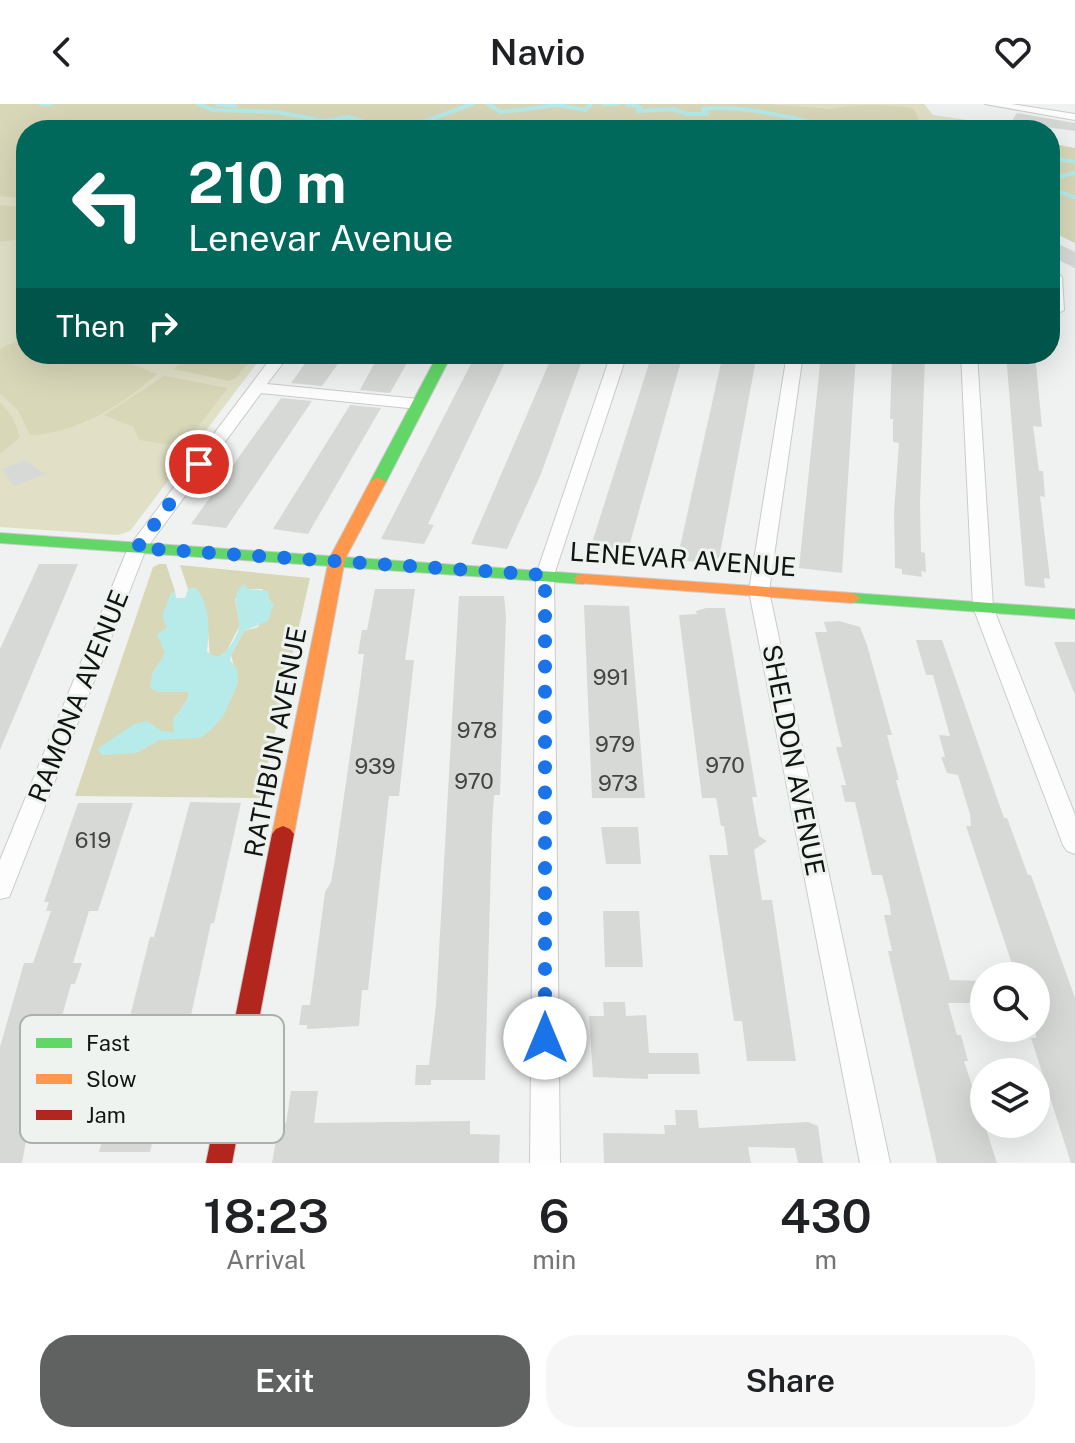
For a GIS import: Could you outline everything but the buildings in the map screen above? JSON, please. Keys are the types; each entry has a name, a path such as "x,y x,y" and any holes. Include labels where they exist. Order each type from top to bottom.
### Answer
{"street":[{"path":"990,104 1075,117"},
{"name":"RAMONA AVENUE","path":"0,890 137,548 275,364"},
{"name":"RATHBUN AVENUE","path":"248,1015 337,559 440,364"},
{"path":"545,1163 545,575 616,364"},
{"name":"SHELDON AVENUE","path":"793,364 759,591 875,1163"},
{"path":"970,364 983,607 1075,845"},
{"path":"257,388 418,404"},
{"name":"LENEVAR AVENUE","path":"0,538 337,559 1075,614"},
{"name":"RATHBUN AVENUE","path":"219,1163 223,1143"}],"green space":[{"path":"0,104 924,104 933,115 967,120 16,120 16,364 256,364 130,531 118,535 0,527"},
{"path":"0,104 768,104 832,109 881,105 913,108 919,120 16,120 16,198 0,196"},
{"path":"1060,145 1075,148 1075,243 1060,236"},
{"path":"0,205 16,207 16,240 0,242"},
{"path":"16,341 16,364 132,364 157,374 130,396 98,415 64,430 30,435 18,410 0,394 0,349"},
{"path":"179,364 247,364 236,378 229,381 174,369"},
{"path":"164,376 228,388 186,442 171,445 139,440 133,427 104,415"},
{"path":"0,402 12,416 20,437 0,454"},
{"path":"166,564 175,591 170,595 167,628 162,634 165,654 152,674 158,692 188,692 188,699 173,720 230,701 238,682 231,655 244,631 258,627 271,602 262,589 247,589 235,599 240,625 224,656 210,657 208,632 196,588 188,589 180,565 310,578 260,798 75,796 153,567"}],"water":[{"path":"244,584 248,589 268,591 269,600 274,604 268,621 244,631 231,655 230,660 237,669 238,683 224,715 200,738 160,740 136,753 102,755 97,749 134,724 147,721 162,731 174,732 173,720 188,699 188,692 158,692 150,688 152,674 165,654 157,634 167,628 162,616 170,595 175,591 176,598 185,598 188,589 196,588 207,611 207,652 216,657 227,649 236,635 239,621 236,599"}],"waterway":[{"path":"41,104 51,104"},
{"path":"198,104 213,110 277,112 319,120"},
{"path":"217,104 235,106"},
{"path":"429,120 472,104"},
{"path":"488,104 501,112 558,105 585,110 591,104"},
{"path":"603,104 618,104"},
{"path":"627,104 640,107 638,111 673,109 687,114 707,114 703,109 743,109 804,120"},
{"path":"330,120 349,117 358,120"},
{"path":"1060,160 1075,162"},
{"path":"1060,177 1075,173"},
{"path":"1060,193 1075,197"}],"traffic: fast":[{"path":"378,482 440,364"},
{"path":"0,538 583,579"},
{"path":"852,598 1075,614"}],"traffic: slow":[{"path":"283,834 337,559 378,482"},
{"path":"583,579 852,598"}],"traffic: jam":[{"path":"248,1015 283,834"},
{"path":"219,1163 223,1143"}],"route":[{"path":"199,464 137,548 545,575 545,1038"}]}
